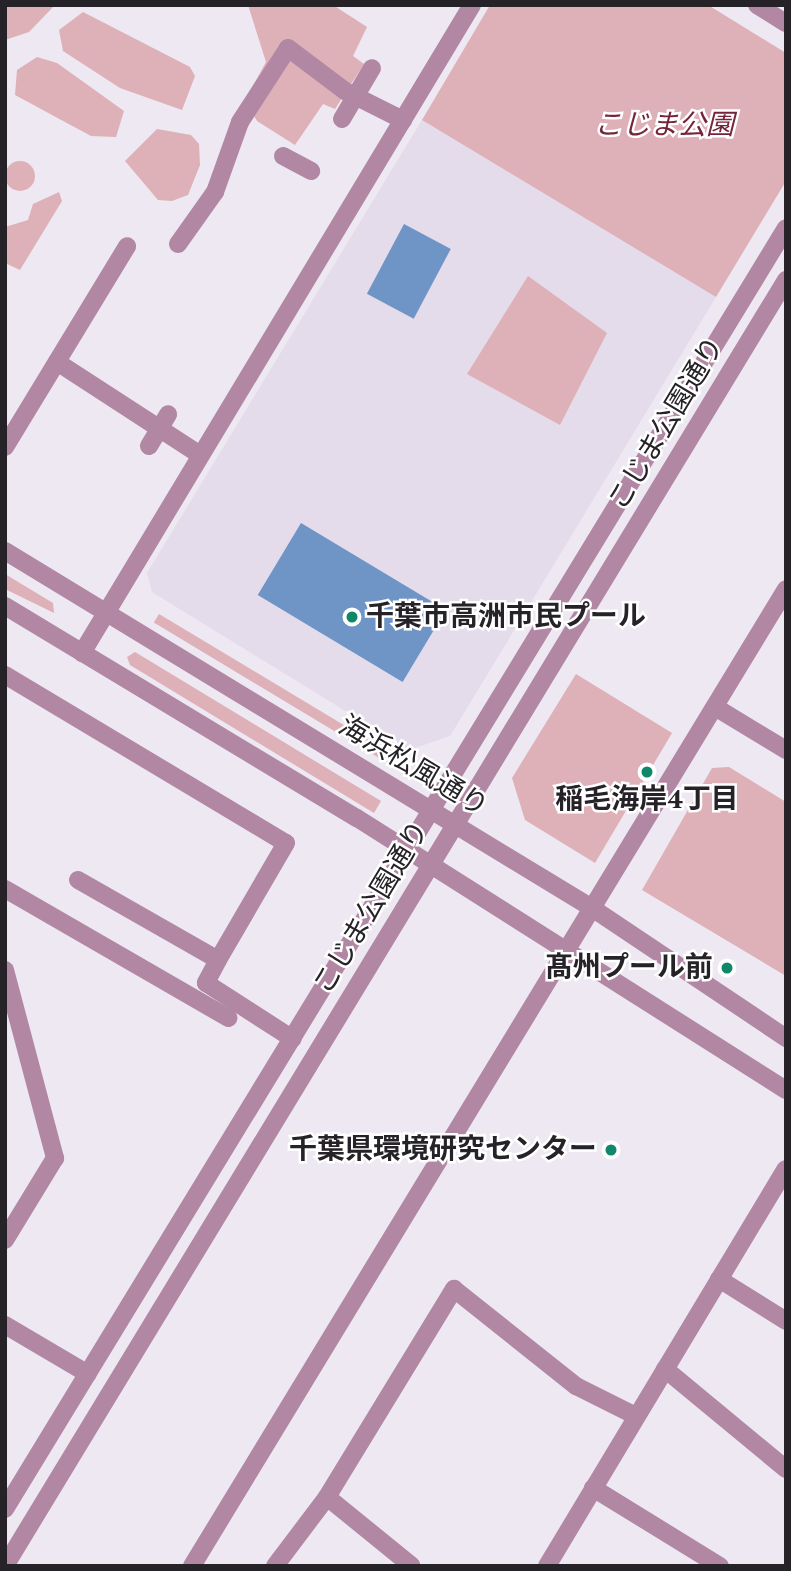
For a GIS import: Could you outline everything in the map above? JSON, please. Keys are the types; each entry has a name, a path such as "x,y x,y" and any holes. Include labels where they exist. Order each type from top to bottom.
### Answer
{"street":[{"path":"82,653 472,5"},
{"path":"757,5 786,23"},
{"path":"178,244 215,192 240,122 288,48 357,94 403,120"},
{"path":"342,119 372,68"},
{"path":"283,156 311,172"},
{"name":"こじま公園通り","path":"5,1509 434,810 786,228"},
{"path":"5,447 127,247"},
{"name":"こじま公園通り","path":"5,1566 786,280"},
{"path":"57,362 164,421 200,455"},
{"path":"149,446 164,421"},
{"name":"海浜松風通り","path":"5,551 455,822 592,908 786,1038"},
{"path":"192,1566 786,589"},
{"path":"5,606 430,864 786,1090"},
{"path":"5,675 286,843 206,983 293,1039"},
{"path":"715,708 786,750"},
{"path":"78,880 218,960"},
{"path":"5,889 228,1018"},
{"path":"5,970 55,1158 5,1240"},
{"path":"547,1566 786,1168"},
{"path":"719,1279 786,1321"},
{"path":"275,1566 327,1497 454,1289 576,1387 636,1416"},
{"path":"5,1325 88,1374"},
{"path":"665,1369 786,1469"},
{"path":"593,1488 720,1566"},
{"path":"327,1497 412,1566"}],"shaded area":[{"path":"422,120 716,297 450,736 409,750 152,592 147,573"}],"green space":[{"path":"5,5 55,5 29,32 5,40"},
{"path":"248,5 333,5 367,27 353,56 364,64 335,109 323,104 295,145 257,121 245,100 266,62"},
{"name":"こじま公園","path":"490,5 708,5 786,53 786,181 716,297 422,120"},
{"path":"83,12 190,67 195,76 182,110 120,88 63,51 59,30"},
{"path":"37,57 57,63 124,111 116,137 91,136 15,95 17,70"},
{"path":"157,129 191,135 199,144 200,165 188,195 172,201 158,200 125,161"},
{"path":"20,161 26,162 34,170 34,182 26,190 20,191 14,190 6,182 5,176 6,170 14,162"},
{"path":"59,192 62,201 20,270 5,263 5,227 28,220 33,204"},
{"path":"528,276 607,333 560,425 467,374"},
{"path":"5,574 53,603 54,613 5,589"},
{"path":"159,614 396,757 391,765 154,623"},
{"path":"135,652 381,801 374,813 130,665 127,657"},
{"path":"576,674 672,733 595,863 525,820 512,778"},
{"path":"729,767 786,802 786,976 642,890 712,768"}],"water":[{"path":"404,224 451,249 414,319 367,294"},
{"path":"301,523 446,610 403,682 258,595"}],"place":[{"name":"千葉市高洲市民プール","path":"352,617"},
{"name":"稲毛海岸4丁目","path":"647,772"},
{"name":"髙州プール前","path":"727,968"},
{"name":"千葉県環境研究センター","path":"611,1150"}]}
